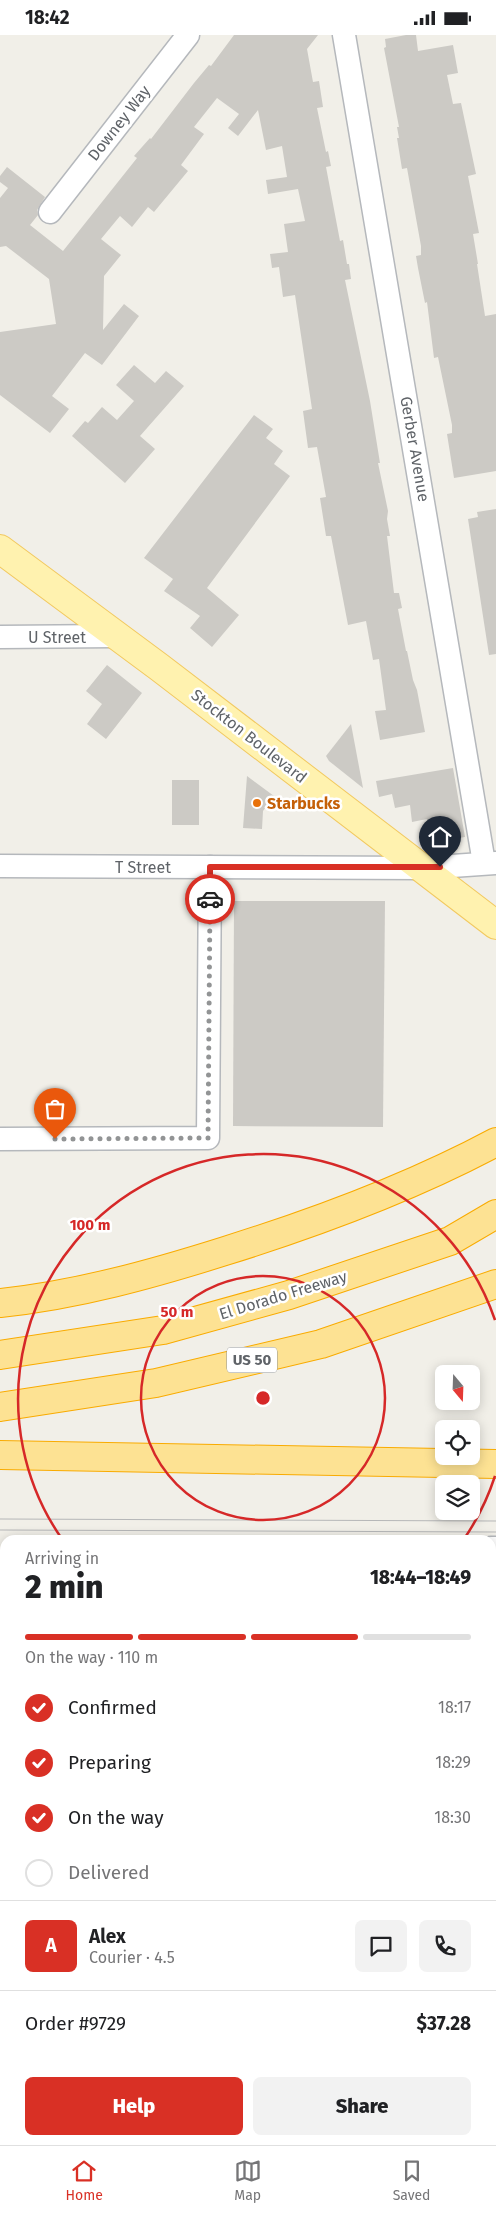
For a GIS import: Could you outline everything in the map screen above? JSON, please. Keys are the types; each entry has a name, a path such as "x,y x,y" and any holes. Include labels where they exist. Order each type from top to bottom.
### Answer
{"highway":[{"path":"0,1303 44,1298 160,1271 275,1236 388,1194 496,1142"},
{"name":"El Dorado Freeway","path":"0,1355 163,1330 289,1295 450,1241 496,1214"},
{"name":"US 50","path":"0,1407 156,1383 321,1344 496,1284"},
{"path":"0,1455 496,1464"}],"main road":[{"name":"Stockton Boulevard","path":"0,549 159,667 496,925"}],"street":[{"name":"Downey Way","path":"50,212 188,35"},
{"name":"Gerber Avenue","path":"344,35 490,863"},
{"name":"U Street","path":"0,637 115,636"},
{"name":"T Street","path":"0,866 423,868 490,863"},
{"path":"0,1139 208,1138 210,867"}],"building":[{"path":"234,35 318,35 307,49 313,82 319,81 323,107 317,108 326,152 328,151 331,166 326,167 340,241 343,240 347,264 349,264 351,279 345,280 370,401 380,463 378,463 388,511 387,519 390,536 387,536 394,593 399,593 402,608 398,609 425,732 380,740 375,711 386,710 379,659 373,660 366,621 348,625 331,536 326,536 320,498 326,497 317,447 308,448 303,411 312,409 295,295 283,297 279,267 272,268 270,254 288,252 284,224 305,221 298,189 268,194 266,180 287,177 282,146 266,150 258,110 238,136 228,128 239,114 217,98 194,127 204,134 181,165 188,171 154,212 148,207 132,227 120,216 101,239 121,255 104,276 103,330 124,304 139,316 102,365 85,353 52,396 69,409 50,433 0,395 0,332 56,324 49,279 6,246 0,247 0,198 8,188 0,182 0,176 7,167 45,197 37,210 38,215 30,225 63,251 137,158 134,156 151,139"},
{"path":"416,35 418,51 453,45 458,73 447,75 453,104 461,103 476,174 468,176 479,233 473,234 485,316 496,314 496,471 454,478 447,434 452,433 452,425 438,357 434,358 427,302 425,303 416,256 421,255 421,246 407,168 402,169 397,138 399,138 397,127 399,127 384,48 386,47 385,39"},
{"path":"134,365 155,383 166,371 184,386 140,436 155,449 125,483 72,436 85,421 88,423 102,407 117,420 134,401 116,385"},
{"path":"254,415 273,429 266,438 283,451 274,464 290,476 207,588 239,615 212,647 190,628 200,616 164,591 173,579 144,558"},
{"path":"496,509 496,654 489,655 468,519 478,517 477,512"},
{"path":"107,665 142,693 106,739 87,724 102,704 86,691"},
{"path":"351,724 363,788 329,761 326,756"},
{"path":"453,768 465,837 446,840 445,834 430,837 427,819 412,822 410,805 395,808 392,794 379,797 376,781"},
{"name":"Starbucks","path":"247,776 274,796 263,811 262,829 243,828"},
{"path":"172,780 199,780 199,825 172,825"},
{"path":"234,901 385,901 383,1127 233,1126"}],"tram line":[{"path":"0,1519 496,1521"},
{"path":"0,1530 496,1532"}],"way so far":[{"path":"55,1139 208,1138 210,899"}],"place":[{"name":"Starbucks","path":"257,803"}],"route":[{"path":"210,899 210,867 440,867"}]}
